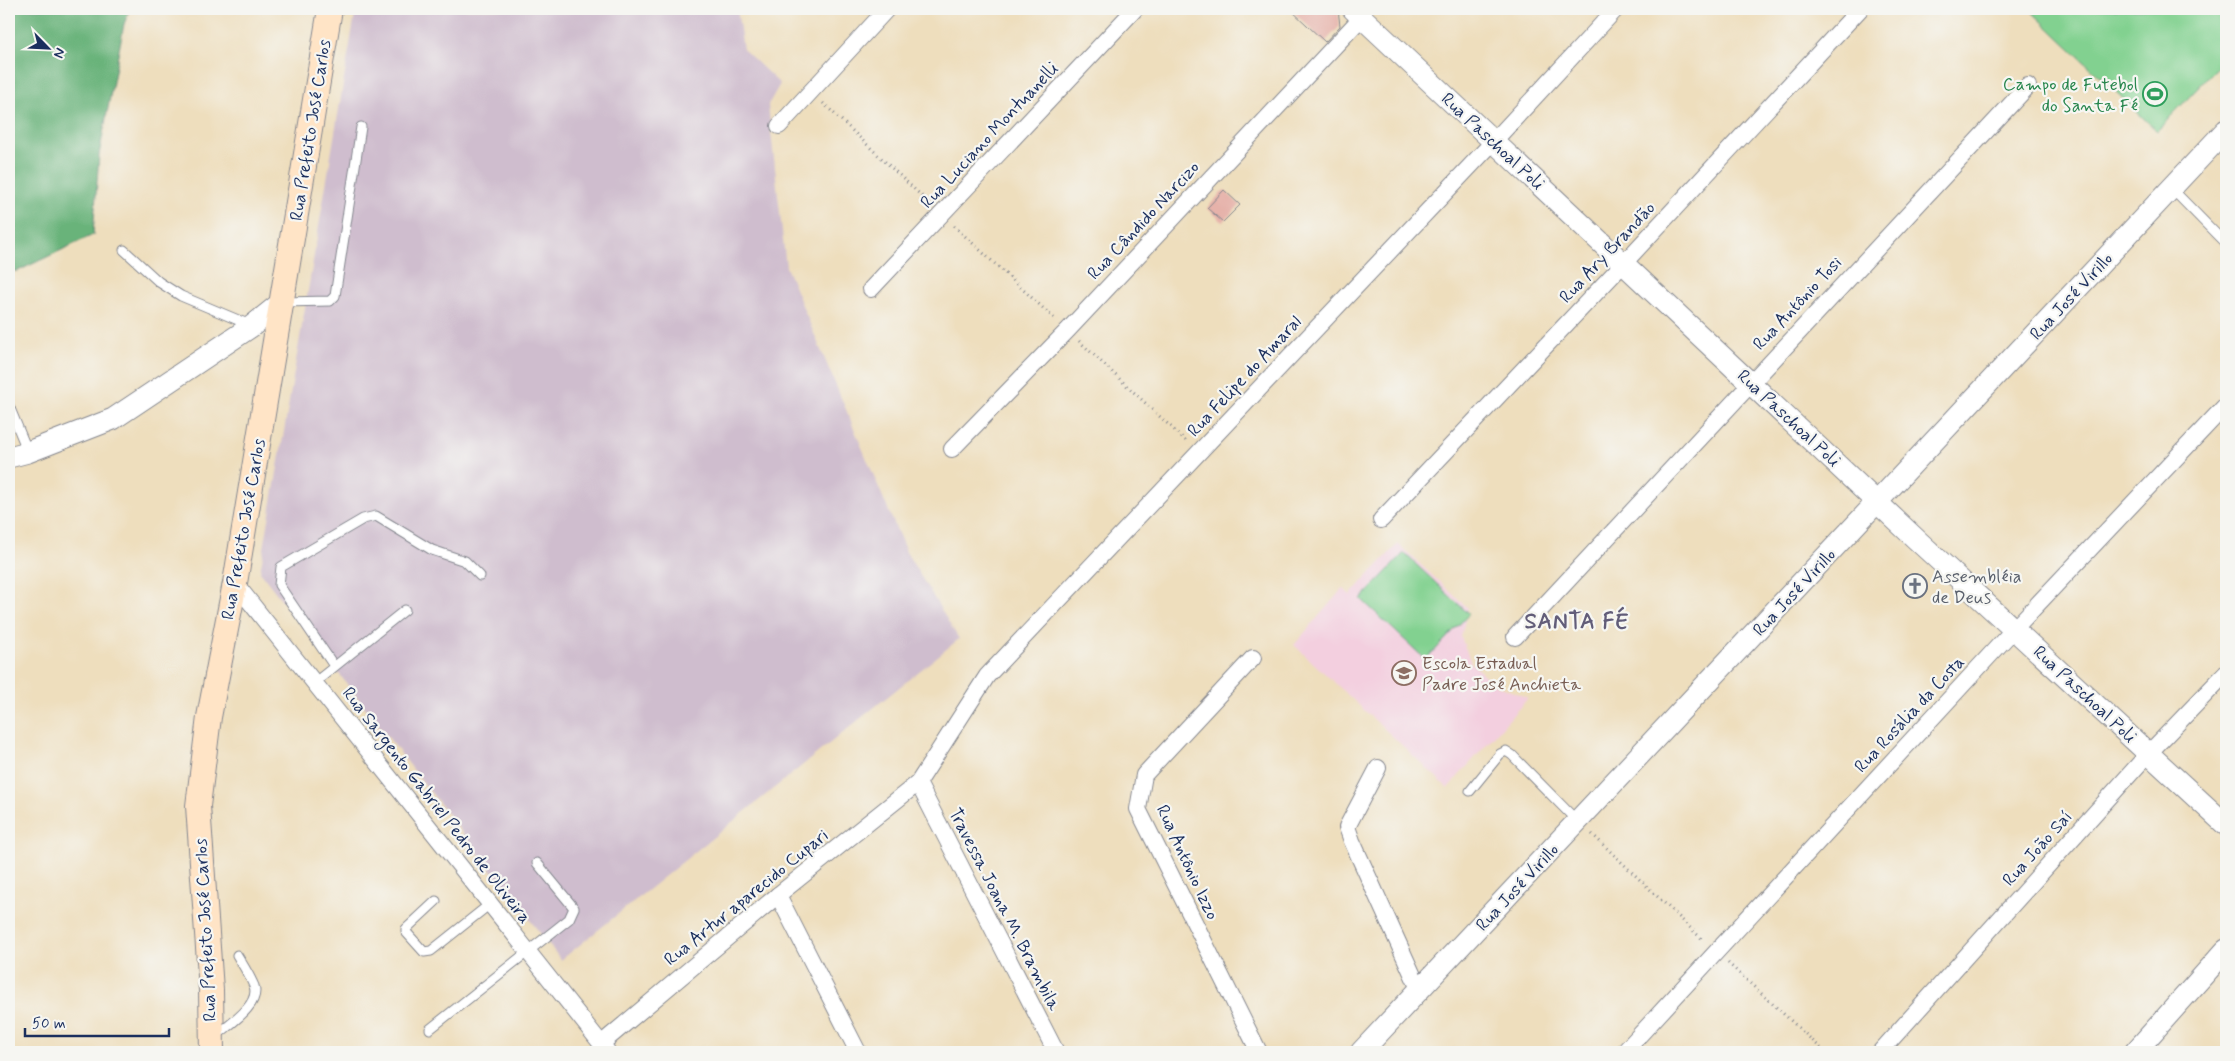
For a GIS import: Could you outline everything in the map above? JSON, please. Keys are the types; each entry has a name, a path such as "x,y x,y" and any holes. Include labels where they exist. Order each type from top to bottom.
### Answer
{"main road":[{"name":"Rua Prefeito José Carlos","path":"212,1046 211,990 198,806 209,717 234,583 330,9"}],"street":[{"name":"Rua Luciano Montuanelli","path":"871,289 1135,9"},
{"name":"Rua Felipe do Amaral","path":"918,783 987,676 1494,141 1614,9"},
{"name":"Rua Ary Brandão","path":"1381,520 1624,263 1860,9"},
{"path":"779,126 812,92 878,12"},
{"name":"Rua Paschoal Poli","path":"1357,13 1878,502 2226,825"},
{"name":"Rua Cândido Narcizo","path":"952,449 1068,330 1357,13"},
{"name":"Rua Antônio Tosi","path":"1515,637 2028,86"},
{"name":"Rua José Virillo","path":"1361,1052 1579,822 2226,130"},
{"path":"18,455 113,419 252,326 282,302"},
{"name":"Rua Rosália da Costa","path":"1624,1052 2015,628 2226,405"},
{"name":"Rua Sargento Gabriel Pedro de Oliveira","path":"234,583 604,1048"},
{"name":"Rua Antônio Izzo","path":"1253,658 1144,776 1138,809 1259,1052"},
{"name":"Rua João Saí","path":"1880,1052 2148,753 2226,673"},
{"path":"1378,768 1348,826 1352,841 1420,991"},
{"name":"Rua Artur aparecido Cupari","path":"604,1048 778,895 918,783"},
{"name":"Travessa Joana M. Brambila","path":"918,783 1056,1052"},
{"path":"778,895 858,1052"},
{"path":"2135,1052 2226,950"}],"lane":[{"path":"282,302 330,301 335,296 361,127"},
{"path":"2171,189 2226,244"},
{"path":"124,250 159,282 181,296 252,326"},
{"path":"9,406 18,455"},
{"path":"334,666 279,585 281,567 363,519 376,516 432,550 465,561 480,576"},
{"path":"314,684 405,610"},
{"path":"1470,791 1500,754 1506,752 1512,755 1579,822"},
{"path":"430,1029 526,951 569,919 574,908 537,864"},
{"path":"436,901 406,929 406,932 424,952 432,951 490,904"},
{"path":"212,1046 250,1006 255,995 255,987 238,955"}],"path":[{"path":"812,92 1198,453"},
{"path":"1579,822 1716,953 1825,1052"}],"shaded area":[{"path":"356,9 737,9 743,49 780,84 768,105 786,267 906,552 959,639 561,960 260,572"},
{"name":"Escola Estadual Padre José Anchieta","path":"1398,544 1468,608 1461,637 1471,663 1494,684 1528,698 1448,788 1294,645 1343,588 1350,595"}],"green space":[{"path":"9,9 130,9 124,24 99,155 93,235 18,271 9,272"},
{"name":"Campo de Futebol do Santa Fé","path":"2029,9 2226,9 2226,58 2157,131"},
{"path":"1404,553 1469,614 1426,660 1361,599"}],"building":[{"path":"1290,9 1338,9 1340,26 1325,42"},
{"path":"1224,190 1240,205 1223,222 1207,208"}],"place":[{"name":"Campo de Futebol do Santa Fé","path":"2155,94"},
{"name":"Assembléia de Deus","path":"1915,586"},
{"name":"Escola Estadual Padre José Anchieta","path":"1404,673"}],"district":[{"name":"SANTA FÉ","path":"1577,620"}]}
